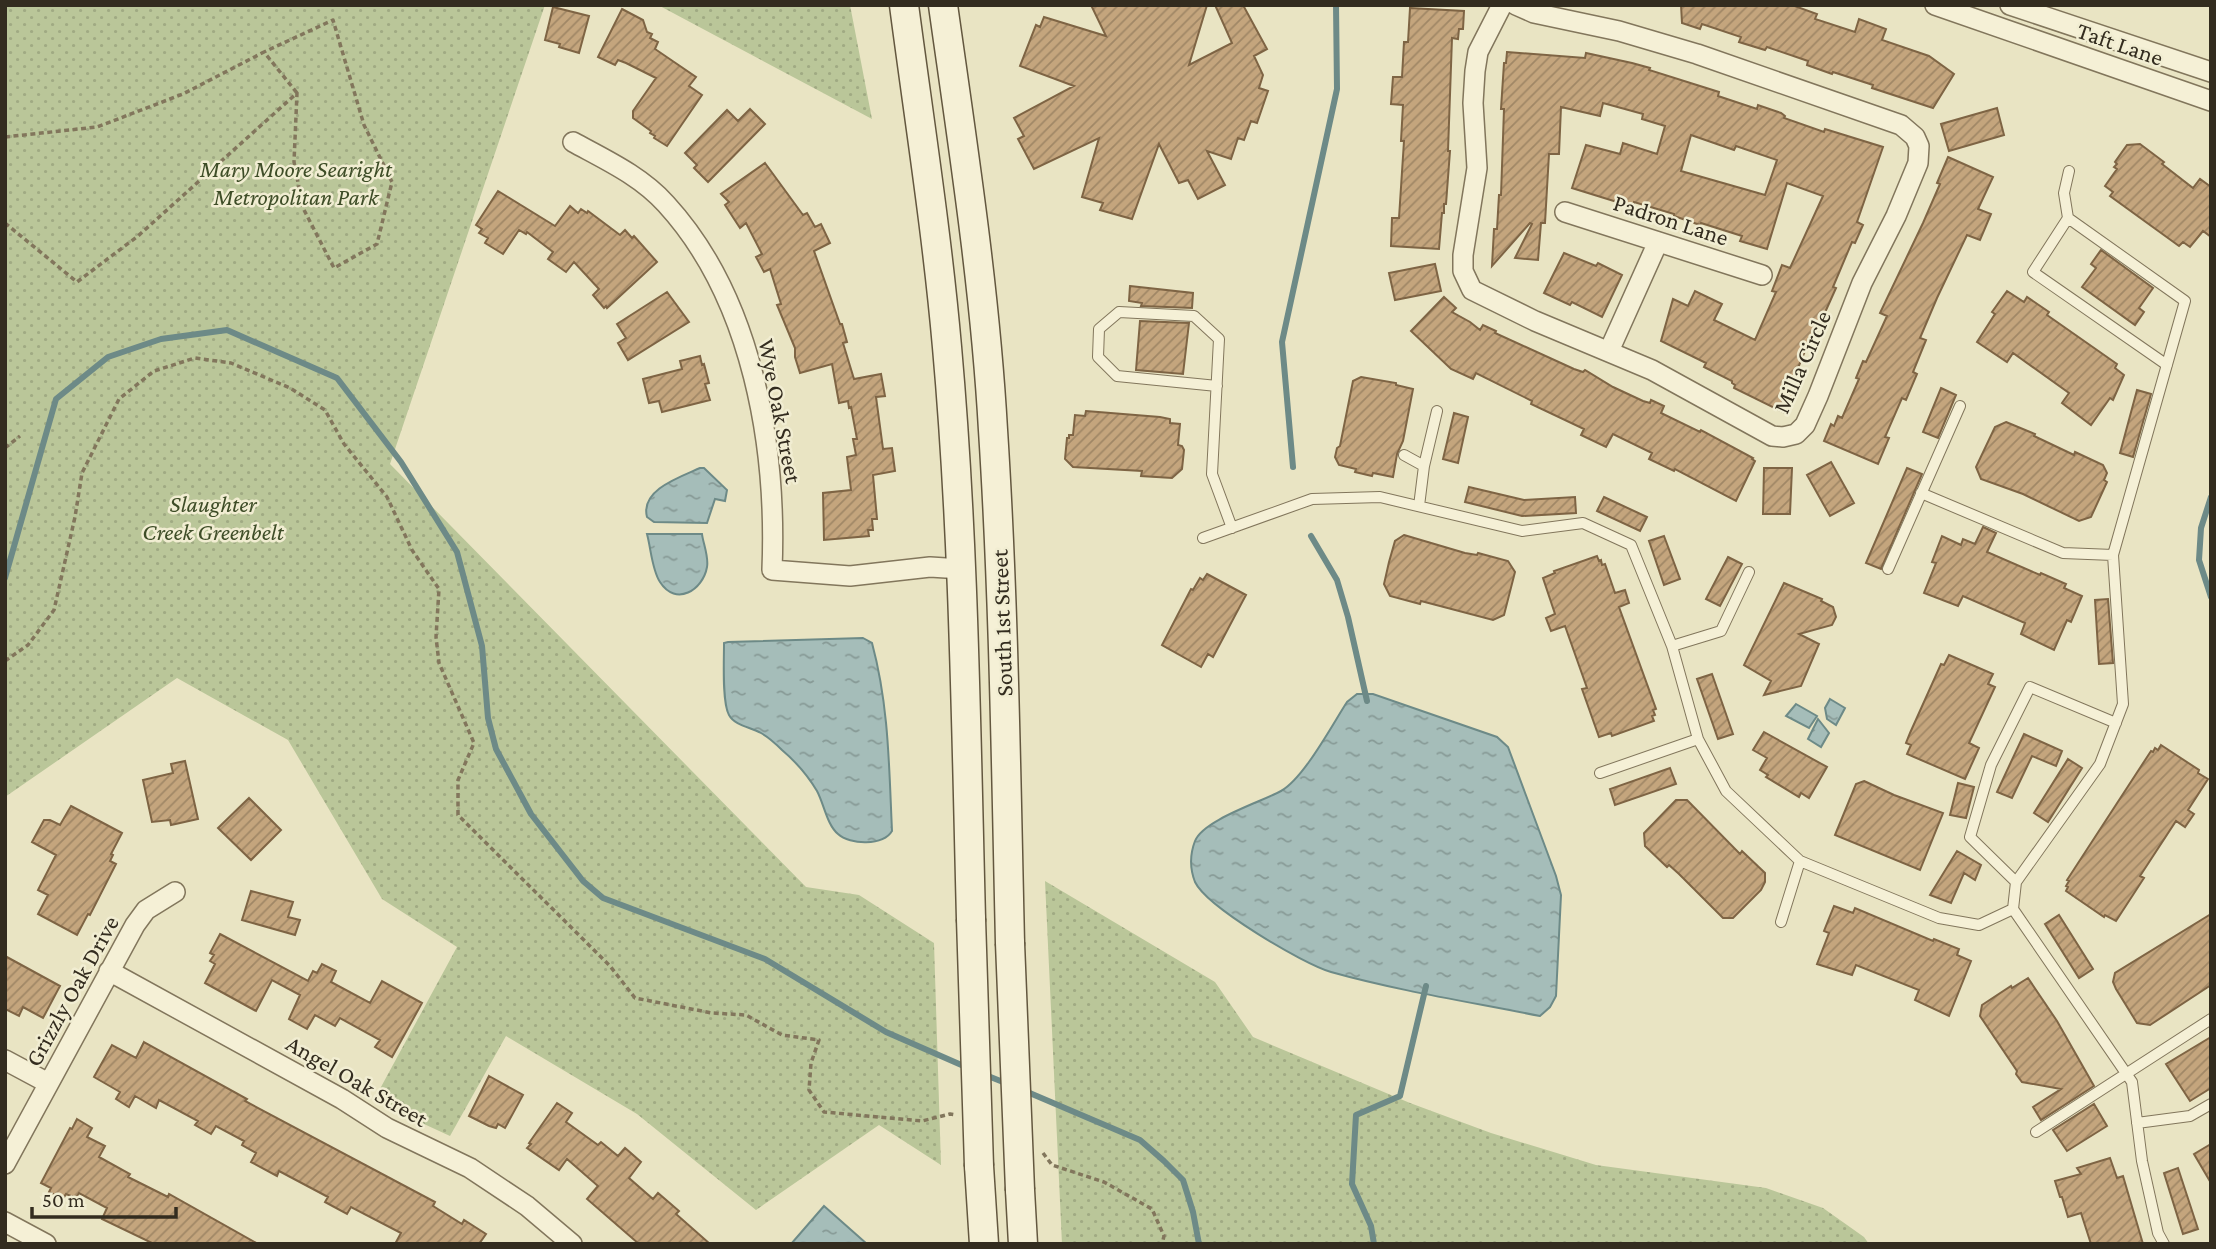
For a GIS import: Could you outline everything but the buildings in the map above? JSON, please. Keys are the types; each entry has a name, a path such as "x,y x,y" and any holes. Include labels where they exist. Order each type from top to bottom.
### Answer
{"main road":[{"name":"South 1st Street","path":"904,5 934,222 946,332 962,569 979,1166 984,1244"},
{"name":"South 1st Street","path":"943,5 980,278 993,430 1023,1244"},
{"path":"962,569 1000,575"}],"street":[{"name":"Milla Circle","path":"1502,5 1478,52 1475,71 1473,103 1477,168 1463,256 1463,271 1472,290 1674,382 1772,436 1783,438 1796,434 1805,425 1862,283 1918,163 1919,146 1915,137 1901,125 1697,54 1619,31 1534,13 1516,5"},
{"name":"Taft Lane","path":"1935,5 2211,101"},
{"name":"Taft Lane","path":"2010,5 2211,72"},
{"name":"Wye Oak Street","path":"573,142 629,172 665,203 694,239 718,276 747,352 758,398 772,491 772,570 850,576 930,567 962,569"},
{"name":"Padron Lane","path":"1565,212 1762,275"},
{"path":"1609,351 1658,242"},
{"name":"Grizzly Oak Drive","path":"5,1164 135,925 146,910 175,892"},
{"name":"Angel Oak Street","path":"109,971 342,1099 387,1128 470,1168 527,1206 572,1244"},
{"path":"5,1060 48,1083"},
{"path":"5,1222 46,1244"}],"lane":[{"path":"2069,171 2064,193 2068,218 2033,272 2167,365"},
{"path":"2068,218 2185,301 2113,555 2123,704 2100,764 2017,882 2012,909 2132,1082 2141,1161 2158,1233 2164,1244"},
{"path":"1217,386 1117,376 1098,357 1099,329 1119,312 1194,316 1219,339 1217,386 1212,474 1232,528"},
{"path":"1888,569 1960,406"},
{"path":"1419,506 1424,466 1437,411"},
{"path":"1404,455 1424,466"},
{"path":"1921,493 2063,553 2113,555"},
{"path":"1203,538 1312,499 1380,497 1522,531 1583,523 1631,545 1672,646 1698,739 1726,792 1800,861 1939,918 1979,925 2012,909"},
{"path":"1672,646 1721,631 1749,572"},
{"path":"2017,882 1970,837 1991,765 2029,687 2116,723"},
{"path":"1600,773 1698,739"},
{"path":"1781,922 1800,861"},
{"path":"2036,1132 2211,1019"},
{"path":"2137,1123 2190,1116 2211,1104"}],"path":[{"path":"5,136 97,127 183,94 264,52 333,20 364,125 393,181 377,244 334,268 303,208 294,162 297,93 264,52"},
{"path":"5,223 77,282 138,236 297,93"},
{"path":"5,661 28,645 54,610 82,473 119,399 154,371 195,358 231,363 290,387 326,410 344,444 387,497 412,550 439,589 436,637 439,663 474,743 458,780 458,815 610,966 635,998 712,1013 746,1015 782,1035 819,1040 811,1063 808,1090 824,1112 922,1121 950,1114 963,1117"},
{"path":"5,448 20,436"},
{"path":"1036,1143 1052,1165 1104,1182 1152,1209 1164,1236 1162,1244"}],"green space":[{"name":"Slaughter Creek Greenbelt","path":"5,5 545,5 390,464 806,887 859,895 934,943 941,1165 879,1125 756,1210 637,1114 506,1036 450,1136 375,1098 457,947 382,899 288,740 177,678 5,797"},
{"path":"658,5 850,5 872,119"},
{"path":"1045,881 1215,982 1253,1037 1410,1103 1491,1133 1596,1165 1766,1188 1823,1208 1864,1237 1869,1244 1062,1244"}],"water":[{"path":"704,468 727,490 725,501 715,499 707,523 654,522 647,517 646,508 655,492 673,480"},
{"path":"647,534 702,534 707,567 695,588 681,594 666,589 655,572"},
{"path":"863,638 872,643 882,690 892,831 881,839 858,842 843,838 834,830 810,780 777,745 757,731 739,724 729,715 725,701 724,643"},
{"path":"1357,694 1373,694 1497,737 1508,747 1561,895 1556,996 1550,1007 1540,1016 1382,985 1318,967 1279,947 1236,919 1203,893 1195,882 1191,856 1200,833 1220,819 1281,791 1290,784 1308,763 1347,702"},
{"path":"1830,699 1845,708 1836,725 1827,719 1825,708"},
{"path":"1796,704 1817,716 1809,728 1786,716"},
{"path":"1818,719 1829,733 1821,747 1808,739"},
{"path":"824,1206 867,1244 791,1244"}],"waterway":[{"path":"1293,467 1282,342 1337,89 1336,5"},
{"path":"5,578 56,399 108,357 161,339 227,330 337,378 401,462 457,552 482,646 488,718 496,749 531,814 583,881 603,898 765,959 886,1032 966,1067"},
{"path":"2211,497 2201,528 2199,560 2211,597"},
{"path":"1311,536 1337,580 1367,701"},
{"path":"1374,1244 1371,1226 1352,1184 1356,1115 1400,1096 1426,986"},
{"path":"983,1074 1008,1084"},
{"path":"1025,1091 1140,1140 1164,1161 1183,1180 1199,1244"}],"park label":[{"name":"Mary Moore Searight Metropolitan Park","path":"296,183"}]}
